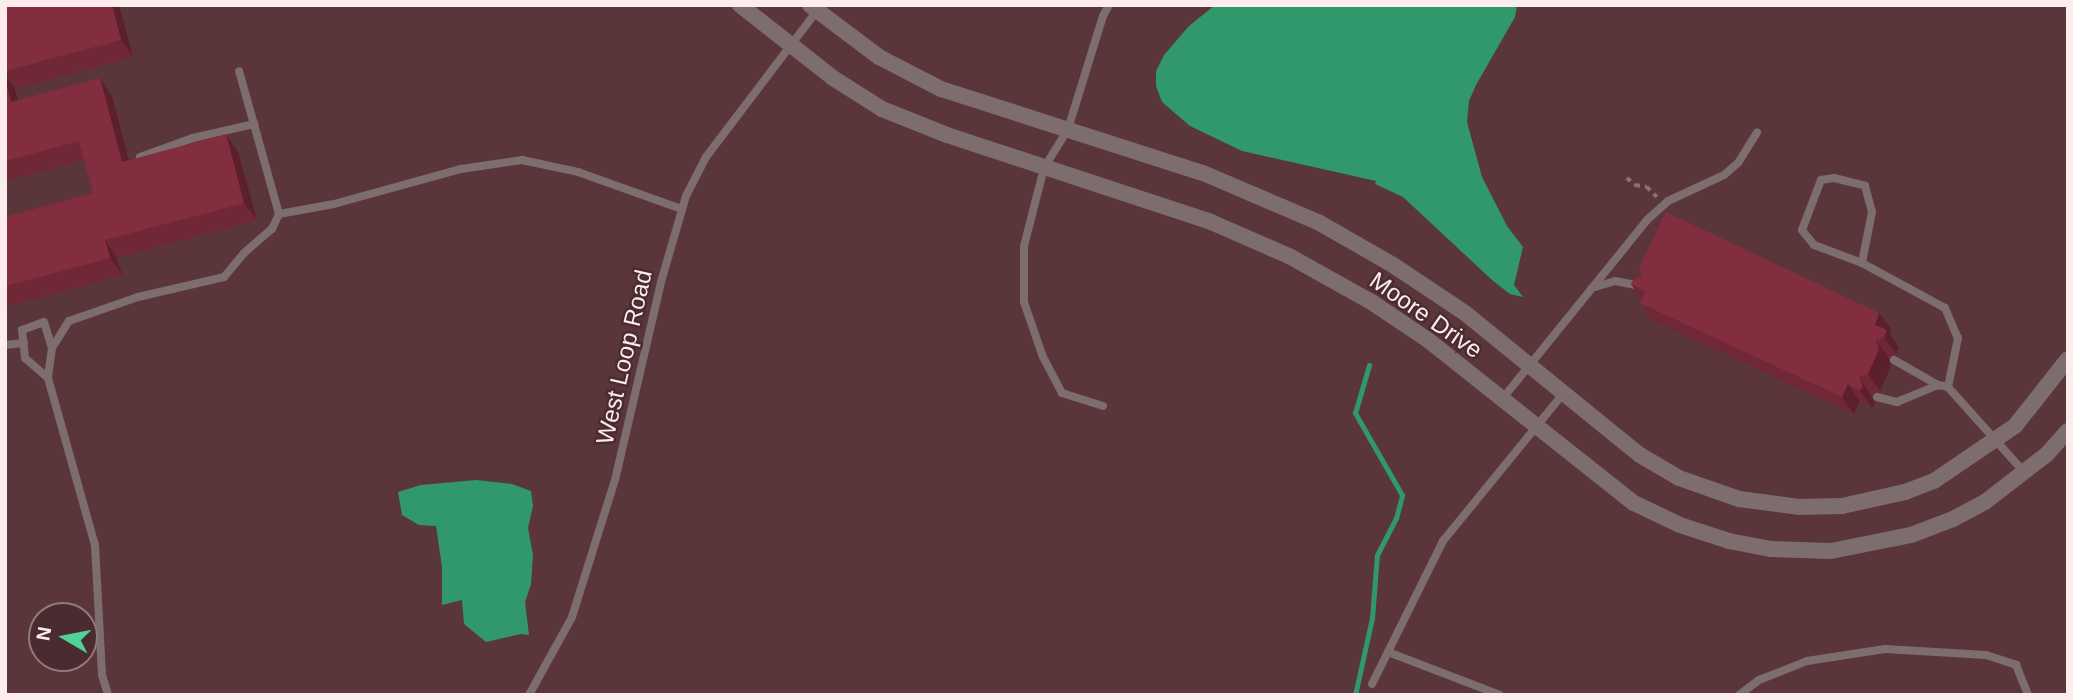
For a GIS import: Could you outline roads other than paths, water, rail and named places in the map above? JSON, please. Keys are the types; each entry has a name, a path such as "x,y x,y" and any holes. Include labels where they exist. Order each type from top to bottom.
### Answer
{"street":[{"name":"Moore Drive","path":"740,5 833,78 882,109 947,135 1211,222 1289,256 1373,303 1428,340 1536,424 1597,477 1634,503 1680,525 1729,541 1771,549 1854,549 1911,535 1954,519 1985,502 2025,473 2068,431"},
{"name":"Moore Drive","path":"813,8 879,57 941,89 1203,173 1318,222 1434,292 1640,455 1679,478 1739,499 1766,504 1842,506 1905,492 1934,481 1998,441 2023,416 2068,359"}],"lane":[{"path":"1103,406 1062,393 1043,357 1024,302 1024,246 1045,167 1068,129 1103,16 1109,5"},
{"name":"West Loop Road","path":"529,695 572,617 580,592 615,480 661,282 682,209 706,157 792,46 813,8"},
{"path":"108,695 102,675 95,545 48,378 52,348 69,321 138,297 224,277 244,253 272,229 279,214 239,71"},
{"path":"140,158 193,138 254,124"},
{"path":"1503,398 1660,208 1724,175 1738,163 1757,132"},
{"path":"279,214 334,204 461,169 522,160 578,172 682,209"},
{"path":"1862,263 1872,212 1865,186 1834,178 1821,180 1802,230 1814,245 1862,263 1945,308 1958,338 1948,387"},
{"path":"1592,288 1615,281 1636,285 1648,291"},
{"path":"48,378 25,358 22,330 44,322 52,348"},
{"path":"5,345 24,344"},
{"path":"1894,360 1938,385 1948,387 2025,473"},
{"path":"1877,397 1897,402 1938,385"},
{"path":"1372,684 1443,541 1563,394"},
{"path":"1739,695 1759,680 1807,661 1885,649 1986,654 2016,666 2028,695"},
{"path":"1388,652 1500,695"}],"waterway":[{"path":"1355,695 1372,618 1377,555 1396,518 1402,495 1355,413 1369,365"}]}
